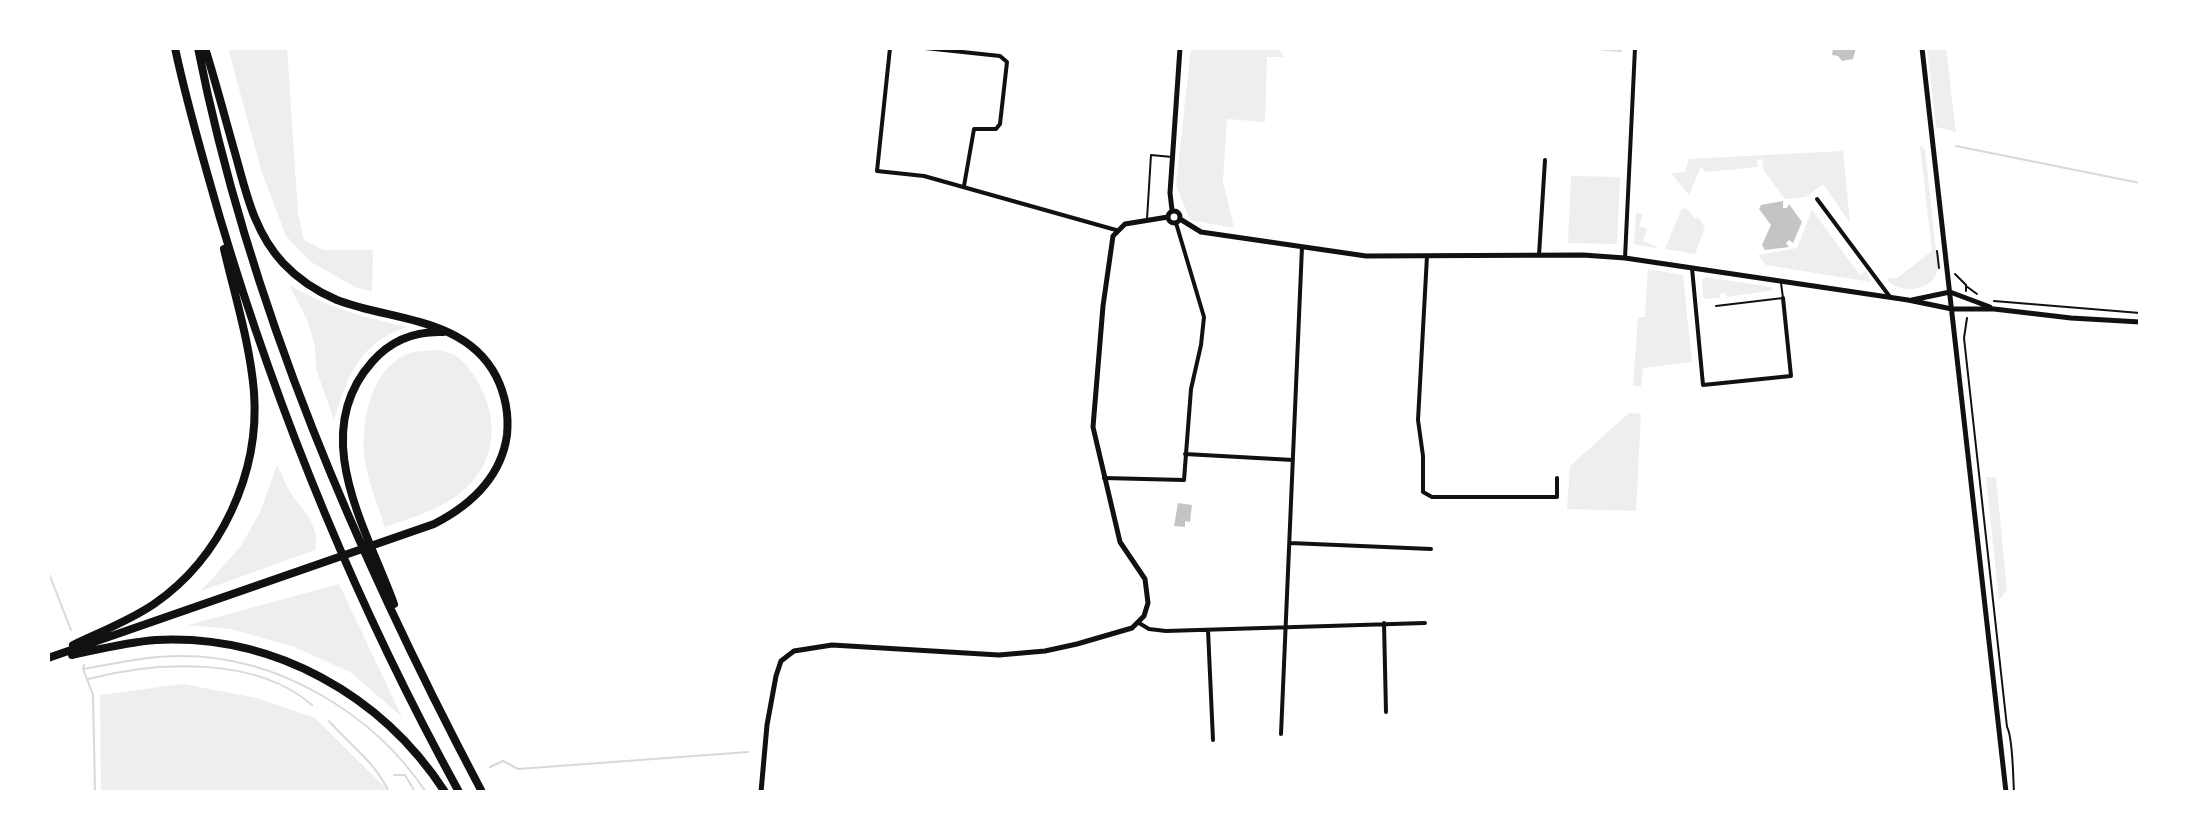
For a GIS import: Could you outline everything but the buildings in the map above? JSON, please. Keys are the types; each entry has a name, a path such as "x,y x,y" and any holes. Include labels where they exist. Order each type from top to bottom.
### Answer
{"highway":[{"path":"48,658 137,615 189,575 217,537 243,481 253,439 254,391 249,361 175,48"},
{"path":"198,48 237,202 287,359 342,499 408,646 482,792"},
{"path":"48,658 434,524 468,504 489,482 504,449 505,397 498,380 468,343 402,316 337,300 306,283 281,261 261,233 252,213 205,48"},
{"path":"207,174 266,360 313,483 371,615 459,792"},
{"path":"408,646 383,572 350,493 342,435 357,383 380,353 405,338 447,332"},
{"path":"48,658 136,642 172,640 227,645 271,656 332,682 377,713 416,751 445,792"}],"street":[{"path":"890,48 877,171 924,176 1116,230"},
{"path":"925,48 1000,56 1007,62 1000,124 996,129 974,129 964,186"},
{"path":"761,792 767,725 776,676 781,661 794,651 832,645 999,655 1066,647 1125,630 1139,623 1144,616 1148,603 1145,579 1120,542 1094,437 1093,405 1111,241 1116,230 1128,223 1168,217 1172,210 1170,197 1180,48"},
{"path":"1625,258 1635,48"},
{"path":"1922,48 2006,792"},
{"path":"1539,255 1545,160"},
{"path":"1817,199 1890,297"},
{"path":"1104,478 1184,480 1191,389 1204,317 1178,211 1172,210"},
{"path":"1168,217 1171,222 1178,221 1201,232 1366,256 1625,258 1952,309 1994,309 2140,322"},
{"path":"1281,734 1302,247"},
{"path":"1427,256 1418,420 1423,456 1423,492 1432,497 1557,497 1557,478"},
{"path":"1692,268 1703,385 1791,376 1783,298"},
{"path":"1908,300 1950,292 1994,309"},
{"path":"1185,454 1293,460"},
{"path":"1290,543 1431,549"},
{"path":"1139,623 1155,631 1425,623"},
{"path":"1384,623 1386,712"},
{"path":"1208,630 1213,740"}],"lane":[{"path":"1147,222 1151,155 1173,157"},
{"path":"1716,306 1783,298 1781,282"}],"path":[{"path":"1939,269 1954,267 1957,277 1972,292 1994,301 2140,313"},
{"path":"1966,285 1966,297"},
{"path":"1966,310 1964,338 2007,727 2011,737 2009,747 2014,792"}],"shaded area":[{"path":"228,48 287,48 298,214 304,240 323,250 373,250 372,291 357,288 311,262 286,236 262,173"},
{"path":"1191,48 1278,48 1284,57 1267,57 1265,122 1227,119 1223,181 1234,228 1190,220 1176,185"},
{"path":"1927,48 1946,48 1956,132 1936,127"},
{"path":"1920,146 1925,149 1938,269 1930,283 1907,289 1886,279 1897,278 1932,251"},
{"path":"1843,151 1850,223 1823,184 1806,197 1785,199 1764,171 1762,159 1757,160 1758,167 1706,172 1701,167 1689,195 1671,173 1685,172 1689,159"},
{"path":"1571,176 1620,177 1617,244 1568,243"},
{"path":"1682,208 1688,209 1695,219 1698,217 1705,228 1695,254 1665,249"},
{"path":"1812,210 1860,275 1866,271 1871,282 1766,265 1758,255 1797,248"},
{"path":"1636,212 1643,215 1639,226 1647,229 1643,241 1661,249 1634,244"},
{"path":"1648,269 1683,275 1692,362 1643,368 1641,386 1633,386 1638,317 1645,317"},
{"path":"1705,277 1774,290 1727,297 1726,293 1720,294 1720,298 1706,299 1703,297 1702,280"},
{"path":"289,285 346,311 407,327 377,342 366,352 351,375 334,420 316,369 315,346 308,322"},
{"path":"435,350 459,358 481,389 487,402 492,430 487,457 471,483 452,499 385,527 365,461 366,414 377,384 396,360 410,353"},
{"path":"1629,413 1641,414 1636,511 1567,509 1570,466"},
{"path":"277,465 311,522 316,535 315,550 201,591 241,546 260,512"},
{"path":"1986,477 1996,477 2007,590 1999,600"},
{"path":"339,584 402,717 350,672 292,646 230,629 188,625"},
{"path":"183,684 257,698 315,718 390,792 101,792 100,695"}],"waterway":[{"path":"1583,48 1621,51"},
{"path":"1956,146 2140,183"},
{"path":"48,571 71,630"},
{"path":"83,669 179,656 216,658 286,678 319,694 379,737 426,792"},
{"path":"84,665 93,695 95,792"},
{"path":"88,679 174,666 234,670 289,689 312,705"},
{"path":"329,721 369,763 389,792"},
{"path":"490,767 503,761 518,769 748,752"},
{"path":"394,775 405,775 415,792"}]}
